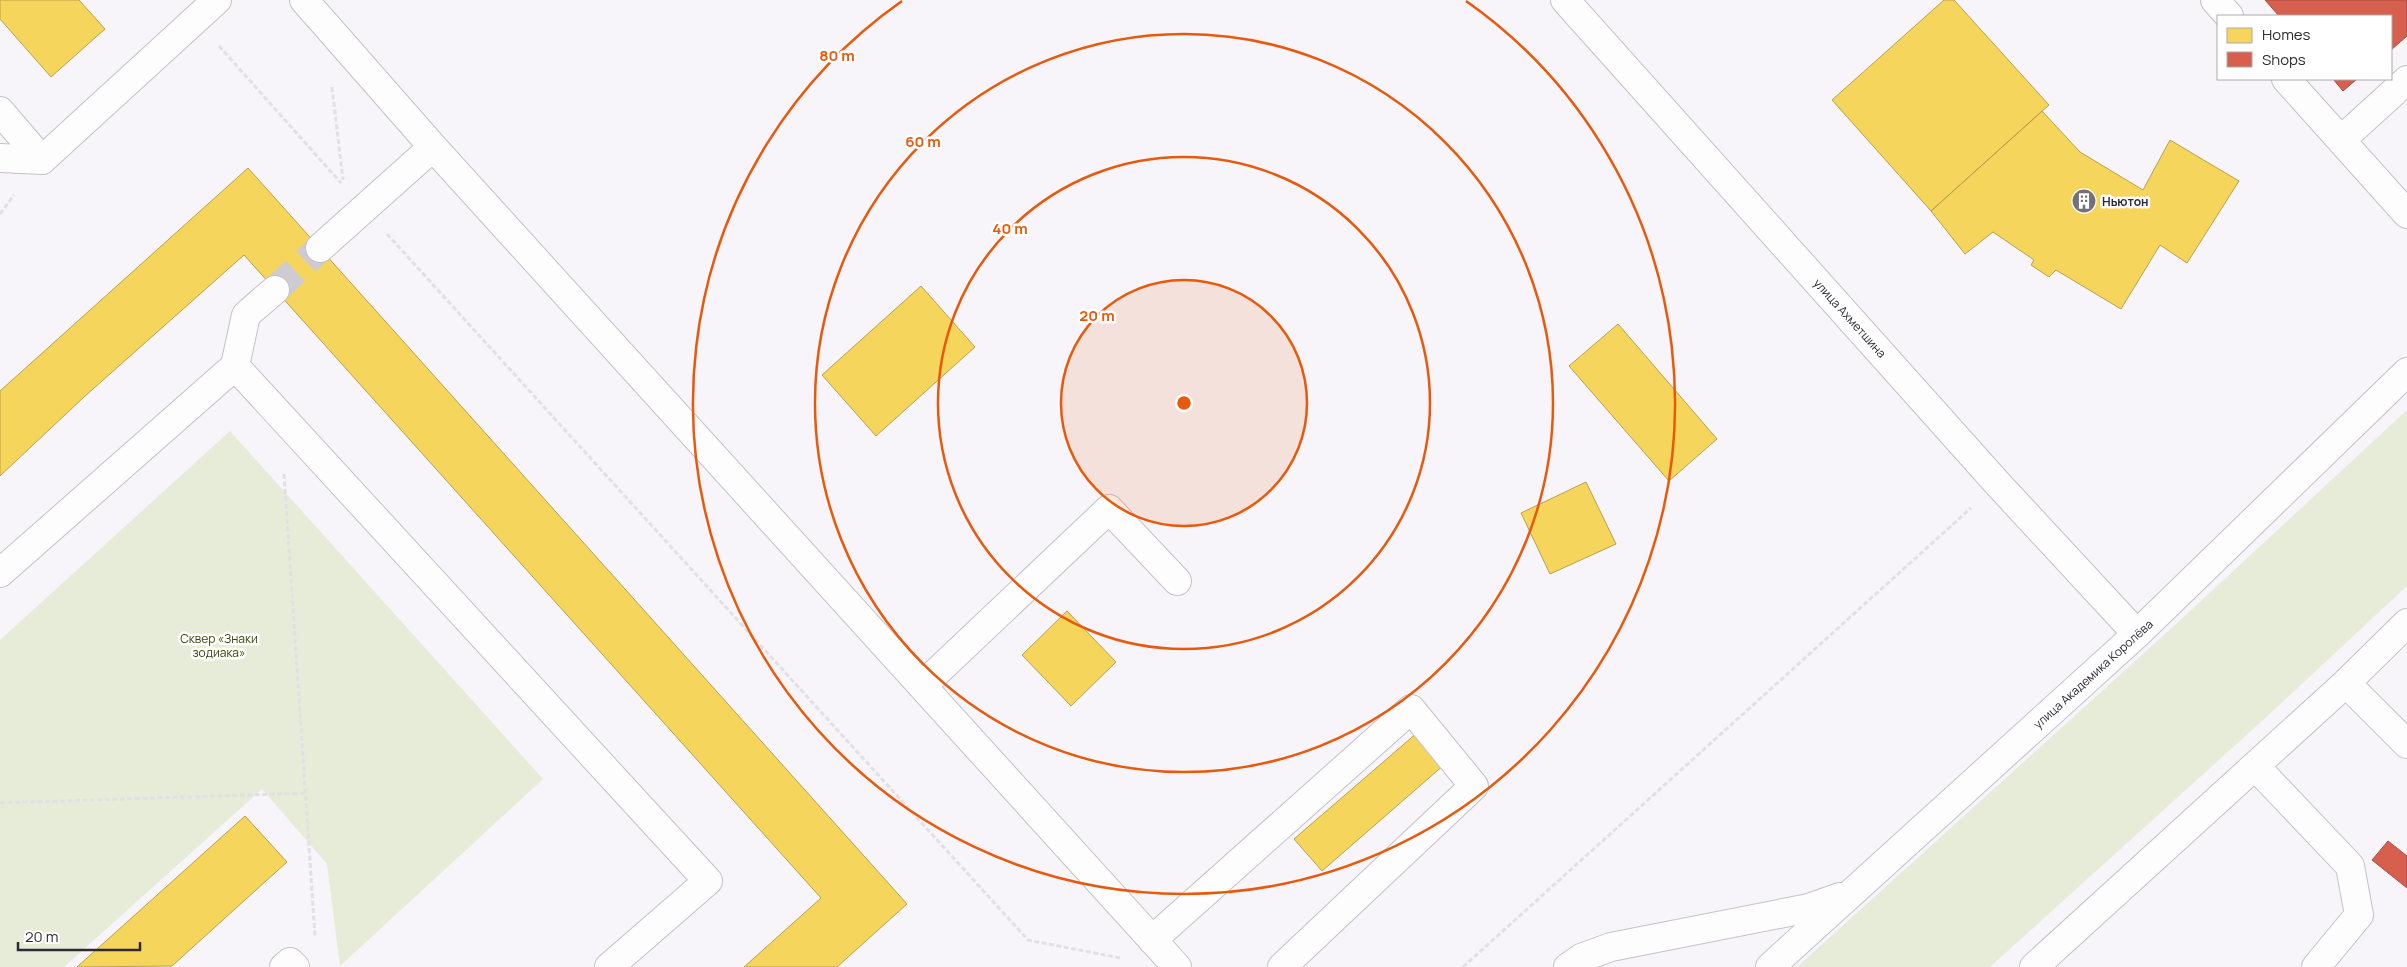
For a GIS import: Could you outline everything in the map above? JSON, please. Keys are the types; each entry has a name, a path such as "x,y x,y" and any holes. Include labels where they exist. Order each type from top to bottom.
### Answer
{"street":[{"path":"0,158 42,160 217,0"},
{"path":"304,0 433,147 1177,967"},
{"name":"улица Ахметшина","path":"1564,0 1998,484 2137,634"},
{"path":"2215,0 2228,15"},
{"path":"2287,80 2407,214"},
{"path":"2341,140 2407,80"},
{"path":"0,111 42,160"},
{"path":"320,248 433,147"},
{"path":"0,573 235,366 246,315 275,290"},
{"path":"235,366 708,881 609,967"},
{"name":"улица Академика Королёва","path":"1770,967 2137,634 2407,372"},
{"path":"922,686 1109,509 1177,581"},
{"path":"2034,967 2346,684 2407,623"},
{"path":"2346,684 2407,744"},
{"path":"1152,940 1411,709 1474,786 1282,967"},
{"path":"2255,766 2350,866 2359,915 2316,967"},
{"path":"1568,967 1581,958 1611,947 1809,908 1851,894"},
{"path":"284,967 290,962 295,967"}],"path":[{"path":"196,19 343,186 332,82"},
{"path":"364,209 1028,940 1123,958"},
{"path":"280,414 316,938"},
{"path":"1463,967 1998,484"},
{"path":"0,803 306,793"}],"green space":[{"path":"2407,410 2407,586 2262,721 1990,967 1797,967 2175,625"},
{"name":"Сквер «Знаки зодиака»","path":"230,431 543,779 340,966 327,864 262,789 64,967 0,967 0,640"}],"building: Homes":[{"path":"0,0 79,0 105,29 51,77 0,19"},
{"path":"1944,0 1954,0 2049,105 1931,211 1832,100"},
{"name":"Ньютон","path":"2042,111 2080,152 2143,190 2170,140 2239,181 2187,263 2160,245 2121,309 2056,270 2049,277 2031,265 2034,260 1993,232 1965,254 1931,211"},
{"path":"248,168 907,904 837,967 744,967 821,898 244,255 84,397 0,476 0,391"},
{"path":"921,286 975,347 876,436 822,375"},
{"path":"1618,324 1717,439 1669,481 1569,366"},
{"path":"1586,482 1616,544 1550,574 1521,513"},
{"path":"1067,611 1116,662 1071,706 1022,655"},
{"path":"1418,732 1445,764 1322,871 1294,839"},
{"path":"245,816 287,862 172,966 77,967"}],"building: Shops":[{"path":"2265,0 2407,0 2407,36 2392,49 2392,15 2278,15"},
{"path":"2334,80 2356,80 2343,91"},
{"path":"2388,841 2407,856 2407,888 2372,860"}],"tunnel":[{"path":"275,290 320,248"}],"place":[{"name":"Ньютон","path":"2084,201"}]}
